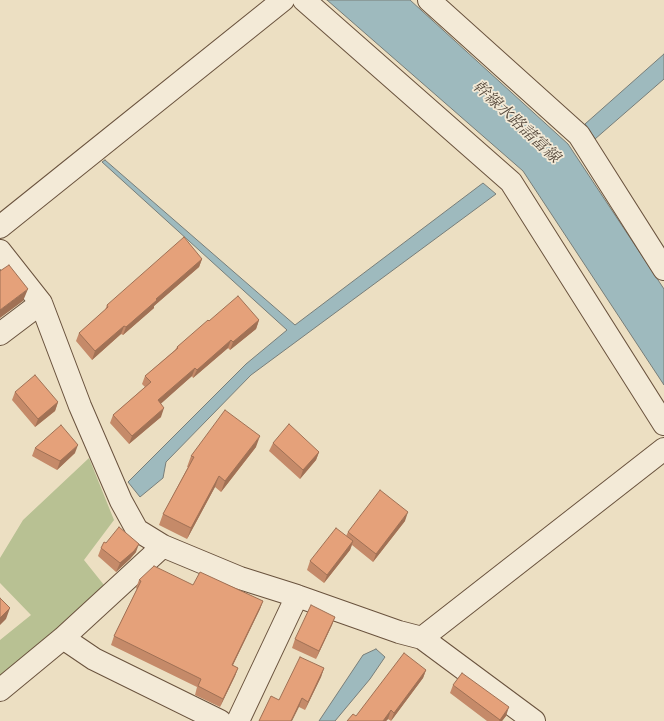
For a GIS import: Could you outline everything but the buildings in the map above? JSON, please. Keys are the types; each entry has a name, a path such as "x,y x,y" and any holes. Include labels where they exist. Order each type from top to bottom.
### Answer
{"street":[{"path":"0,227 283,0"},
{"path":"304,0 511,182 664,424"},
{"path":"429,0 579,136 664,269"},
{"path":"0,251 41,303 80,406 120,501 137,530 163,546 240,578 297,596 399,632 422,638 529,720"},
{"path":"0,334 41,303"},
{"path":"422,638 664,449"},
{"path":"0,690 63,638 163,546"},
{"path":"238,721 297,596"},
{"path":"63,638 94,659 220,721"}],"green space":[{"path":"89,458 114,520 84,560 108,590 0,700 0,640 31,615 0,583 0,558 23,520"}],"water":[{"name":"幹線水路諸富線","path":"327,0 410,0 568,144 664,289 664,385 523,171"},
{"path":"664,54 664,79 595,139 585,124"},
{"path":"105,160 295,325 483,183 496,194 251,375 166,462 163,478 140,497 128,482 246,364 287,330 102,162"},
{"path":"376,649 385,657 370,679 335,721 319,721 363,655"}]}
